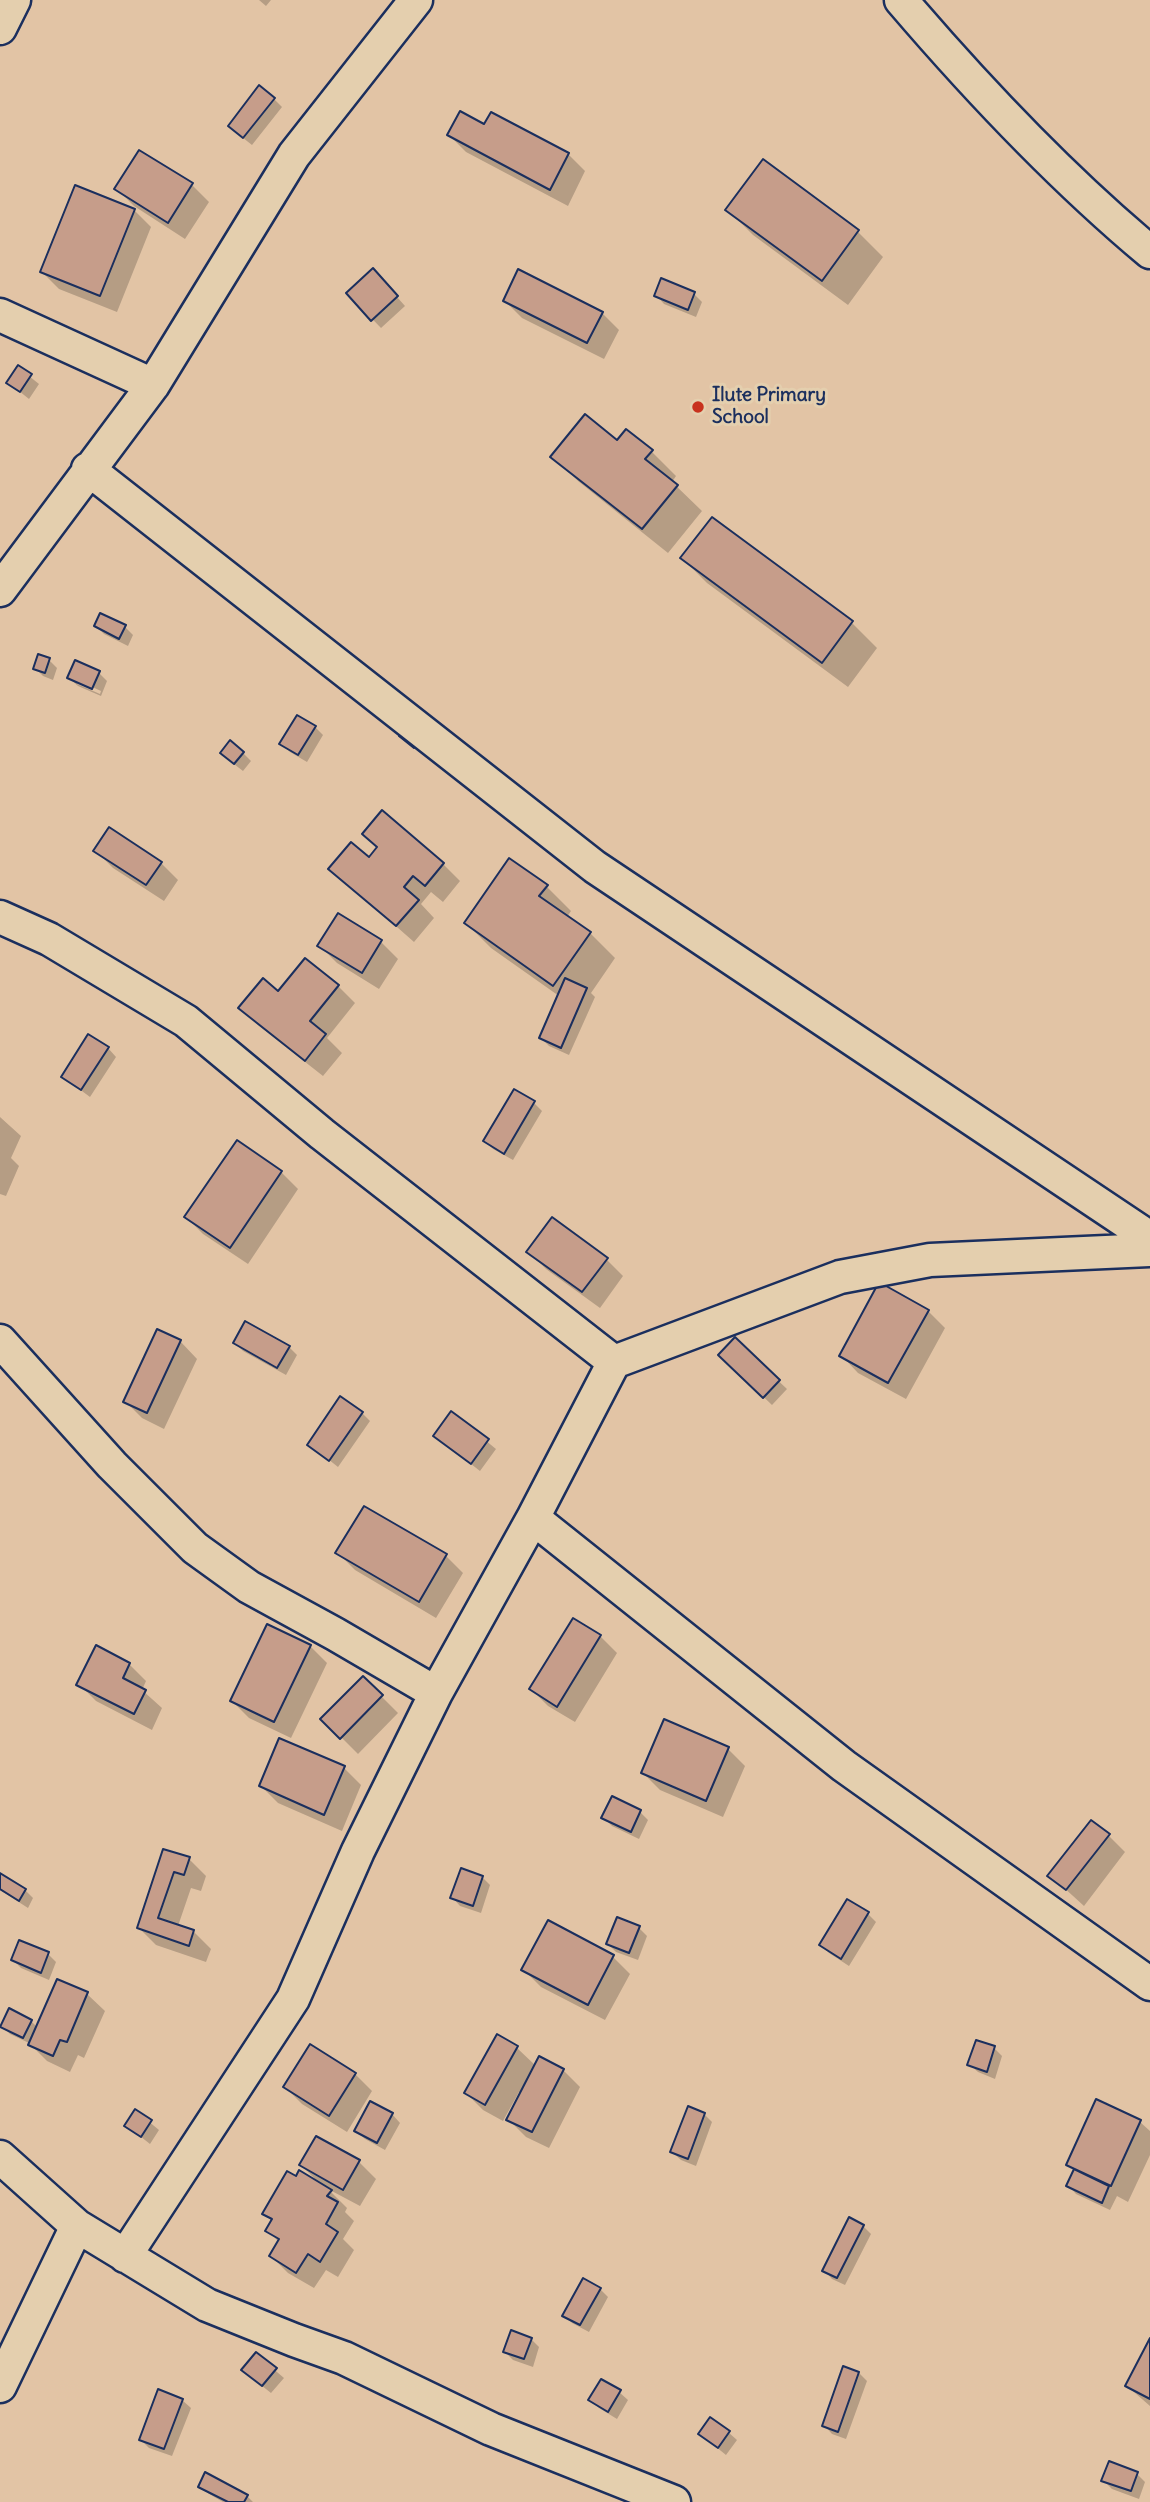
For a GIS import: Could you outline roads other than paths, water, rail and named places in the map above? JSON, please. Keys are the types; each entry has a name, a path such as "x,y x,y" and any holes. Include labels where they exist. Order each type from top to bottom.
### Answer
{"street":[{"path":"0,28 14,0"},
{"path":"0,590 153,385 294,155 416,0"},
{"path":"901,0 973,83 1096,207 1150,252"},
{"path":"0,315 153,385"},
{"path":"88,469 595,867 1150,1238"},
{"path":"0,917 49,939 186,1021 332,1142 614,1362"},
{"path":"125,2256 293,1999 358,1851 436,1693 533,1518 614,1362 840,1277 930,1260 1150,1250"},
{"path":"0,1341 112,1465 195,1548 248,1587 436,1693"},
{"path":"533,1518 844,1766 1150,1984"},
{"path":"0,2157 77,2226 207,2305 344,2358 491,2429 674,2502"},
{"path":"0,2386 77,2226"}],"place":[{"name":"Ilute Primary School","path":"698,407"}]}
